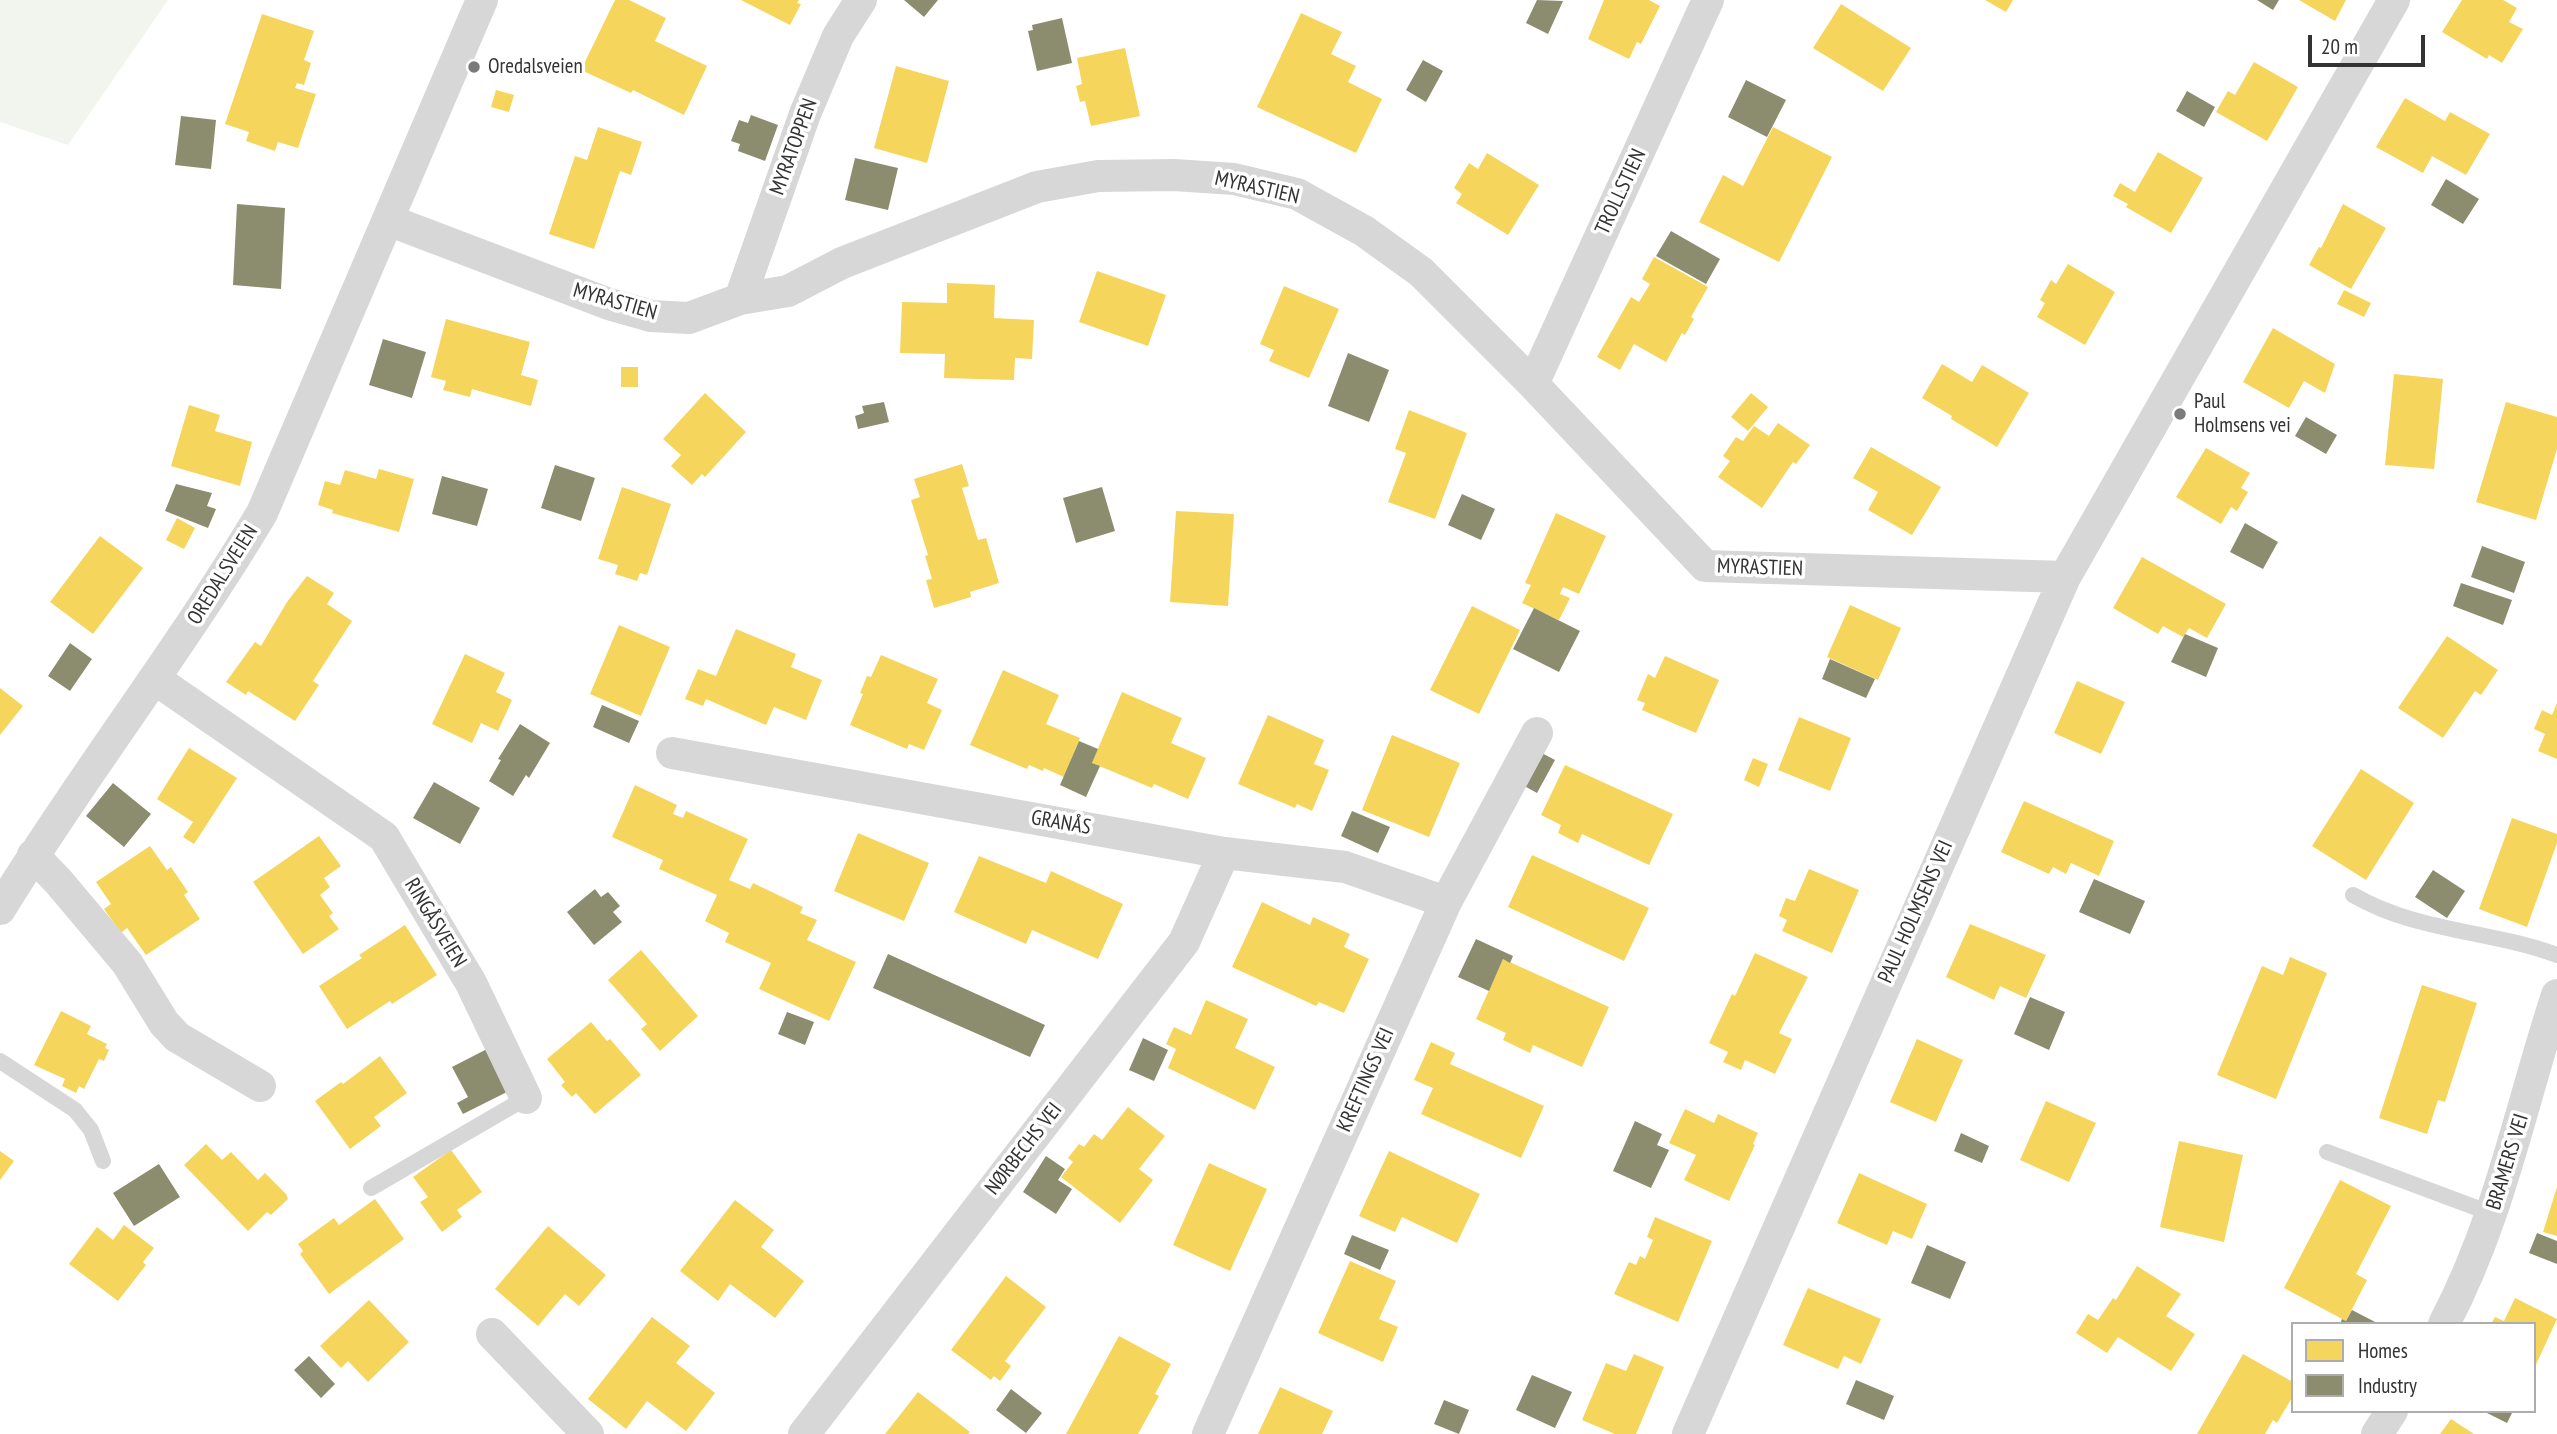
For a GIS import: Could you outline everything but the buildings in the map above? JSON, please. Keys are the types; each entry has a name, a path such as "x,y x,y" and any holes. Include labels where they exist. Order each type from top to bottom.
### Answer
{"street":[{"name":"OREDALSVEIEN","path":"0,909 33,856 223,578 262,513 482,0"},
{"name":"MYRATOPPEN","path":"740,299 805,114 838,36 861,0"},
{"name":"TROLLSTIEN","path":"1533,384 1708,0"},
{"name":"PAUL HOLMSENS VEI","path":"1688,1434 2064,578 2394,0"},
{"name":"MYRASTIEN","path":"388,220 609,304 651,316 689,318 740,299 788,291 842,263 1037,187 1097,176 1174,175 1234,179 1297,194 1364,231 1421,272 1533,384 1704,566 2064,578"},
{"name":"RINGÅSVEIEN","path":"156,679 384,837 471,983 526,1098"},
{"name":"KREFTINGS VEI","path":"1208,1434 1446,902 1537,733"},
{"name":"GRANÅS","path":"672,753 1224,853 1345,867 1446,902"},
{"name":"NØRBECHS VEI","path":"804,1434 1184,942 1224,853"},
{"path":"33,856 58,881 127,963 164,1023 177,1037 260,1086"},
{"name":"BRAMERS VEI","path":"2445,1322 2493,1214 2557,995"},
{"path":"492,1334 588,1434"},
{"path":"2377,1434 2391,1413"}],"lane":[{"path":"2353,895 2378,910 2404,919 2517,941 2557,955"},
{"path":"0,1060 75,1110 91,1130 103,1161"},
{"name":"RINGÅSVEIEN","path":"372,1188 526,1098"},
{"path":"2327,1152 2493,1214"}],"shaded area":[{"path":"0,0 168,0 68,145 0,122"}],"place":[{"name":"Oredalsveien","path":"474,67"},
{"name":"Paul Holmsens vei","path":"2180,414"}]}
